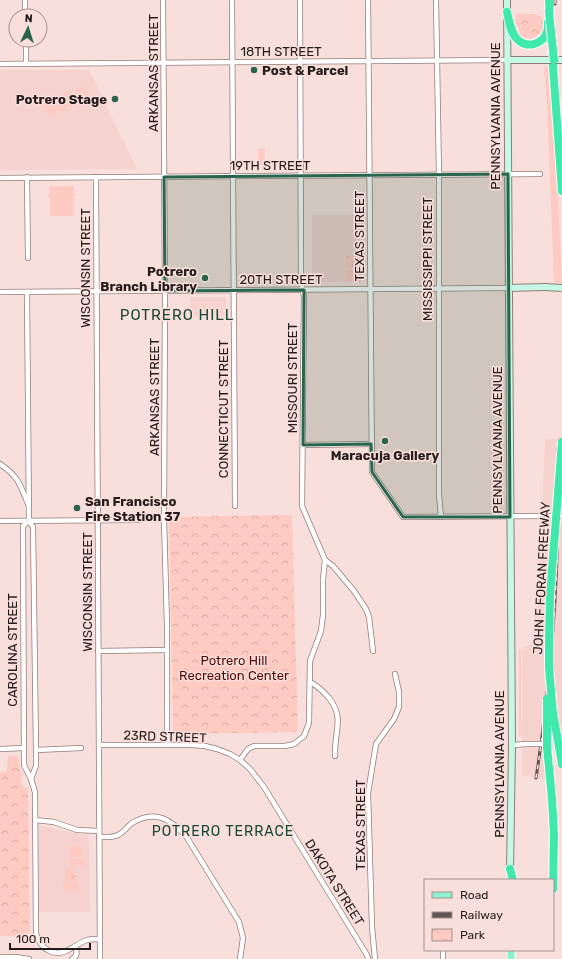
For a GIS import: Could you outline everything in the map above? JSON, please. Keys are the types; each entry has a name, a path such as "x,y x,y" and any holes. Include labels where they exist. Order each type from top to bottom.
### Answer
{"highway":[{"path":"548,0 558,60"},
{"path":"548,0 562,191"},
{"path":"507,12 513,33 519,42 531,45 536,44 546,36 549,12"},
{"name":"JOHN F FORAN FREEWAY","path":"562,442 550,595 548,644 553,713 562,764"},
{"path":"548,644 547,747 554,834 553,879"},
{"path":"510,868 513,879"}],"main road":[{"name":"PENNSYLVANIA AVENUE","path":"507,0 512,744 510,879"},
{"name":"18TH STREET","path":"507,60 558,60"},
{"name":"20TH STREET","path":"508,288 562,288"}],"street":[{"name":"ARKANSAS STREET","path":"163,0 165,291 164,519 167,650 167,745"},
{"name":"CONNECTICUT STREET","path":"232,0 235,506"},
{"name":"MISSOURI STREET","path":"240,760 248,749 254,746 285,746 294,744 304,736 308,730 310,661 321,631 323,615 323,579 325,560 302,506 304,296 301,282 300,0"},
{"name":"TEXAS STREET","path":"368,0 372,472 403,518 441,517"},
{"name":"MISSISSIPPI STREET","path":"436,0 439,175 438,494 441,517"},
{"path":"26,48 26,63"},
{"name":"18TH STREET","path":"0,64 507,60"},
{"name":"19TH STREET","path":"0,178 540,174"},
{"name":"WISCONSIN STREET","path":"96,177 100,959"},
{"path":"27,178 28,258"},
{"name":"20TH STREET","path":"0,292 508,288"},
{"name":"CAROLINA STREET","path":"27,292 29,521 33,527 36,750 36,766 31,779"},
{"path":"303,445 371,444"},
{"path":"0,464 17,478 29,507"},
{"path":"441,517 562,516"},
{"path":"0,521 139,520"},
{"name":"CAROLINA STREET","path":"29,521 23,526 24,766 31,779 34,792 36,936 42,946 51,952 63,952 88,940 100,940"},
{"path":"325,560 333,566 354,591 366,609 369,617 373,651"},
{"path":"98,651 167,650"},
{"name":"TEXAS STREET","path":"375,959 372,927 368,793 376,744 394,719 398,707 399,692 395,674"},
{"path":"310,682 318,687 337,710 338,718 335,756"},
{"path":"512,744 562,745"},
{"name":"23RD STREET","path":"99,745 205,746 224,752 240,760"},
{"path":"0,749 24,748"},
{"path":"36,750 81,748"},
{"name":"DAKOTA STREET","path":"240,760 250,769 264,787 367,955 368,959"},
{"path":"99,837 117,835 144,817 170,820 186,836 239,922 243,938 240,959"},
{"path":"34,820 54,822 77,830 99,830"},
{"path":"72,959 76,957 77,954 75,946"},
{"path":"0,957 29,959"}],"highlighted area":[{"path":"508,174 510,517 403,517 372,472 371,444 303,445 304,290 165,291 164,177"}],"shaded area":[{"path":"0,70 89,70 137,169 0,170"},
{"path":"312,215 361,215 361,282 312,282"},
{"path":"190,297 226,297 226,316 191,316"},
{"path":"545,439 562,439 562,737 554,737 547,780 522,775 522,649 533,643 542,512"},
{"path":"39,825 77,834 89,835 90,912 39,912"}],"green space":[{"path":"517,14 537,14 538,16 541,16 541,18 544,19 542,31 534,38 525,38 519,34 520,32 515,21"},
{"path":"549,66 558,193 562,283 554,283 547,105 544,67"},
{"path":"84,86 89,100 80,103 75,90"},
{"path":"73,90 78,104 69,107 64,94"},
{"path":"62,94 68,108 59,112 53,98"},
{"path":"52,98 57,112 48,116 43,102"},
{"path":"258,149 265,149 264,165 258,165"},
{"path":"49,186 74,186 74,193 76,194 73,198 75,211 73,211 73,216 50,216 50,198 48,195 50,193"},
{"path":"346,256 359,256 359,268 346,268"},
{"path":"345,270 361,270 361,282 345,282"},
{"name":"Potrero Hill Recreation Center","path":"292,515 298,732 173,734 169,517"},
{"path":"519,650 521,650 521,736 519,736"},
{"path":"8,756 18,756 23,776 20,779 24,788 28,787 30,932 20,936 0,936 0,772 7,771"},
{"path":"70,846 81,846 81,857 70,857"},
{"path":"70,859 85,859 85,866 70,866"},
{"path":"65,869 76,869 76,881 65,881"},
{"path":"63,882 78,882 78,891 63,891"}],"railway":[{"path":"536,778 547,696 554,614 558,532 558,449"}],"place":[{"name":"Post & Parcel","path":"254,70"},
{"name":"Potrero Stage","path":"115,99"},
{"name":"Potrero Branch Library","path":"205,278"},
{"name":"Maracuja Gallery","path":"385,441"},
{"name":"San Francisco Fire Station 37","path":"77,508"}],"district":[{"name":"POTRERO HILL","path":"177,315"},
{"name":"POTRERO TERRACE","path":"223,831"}]}
